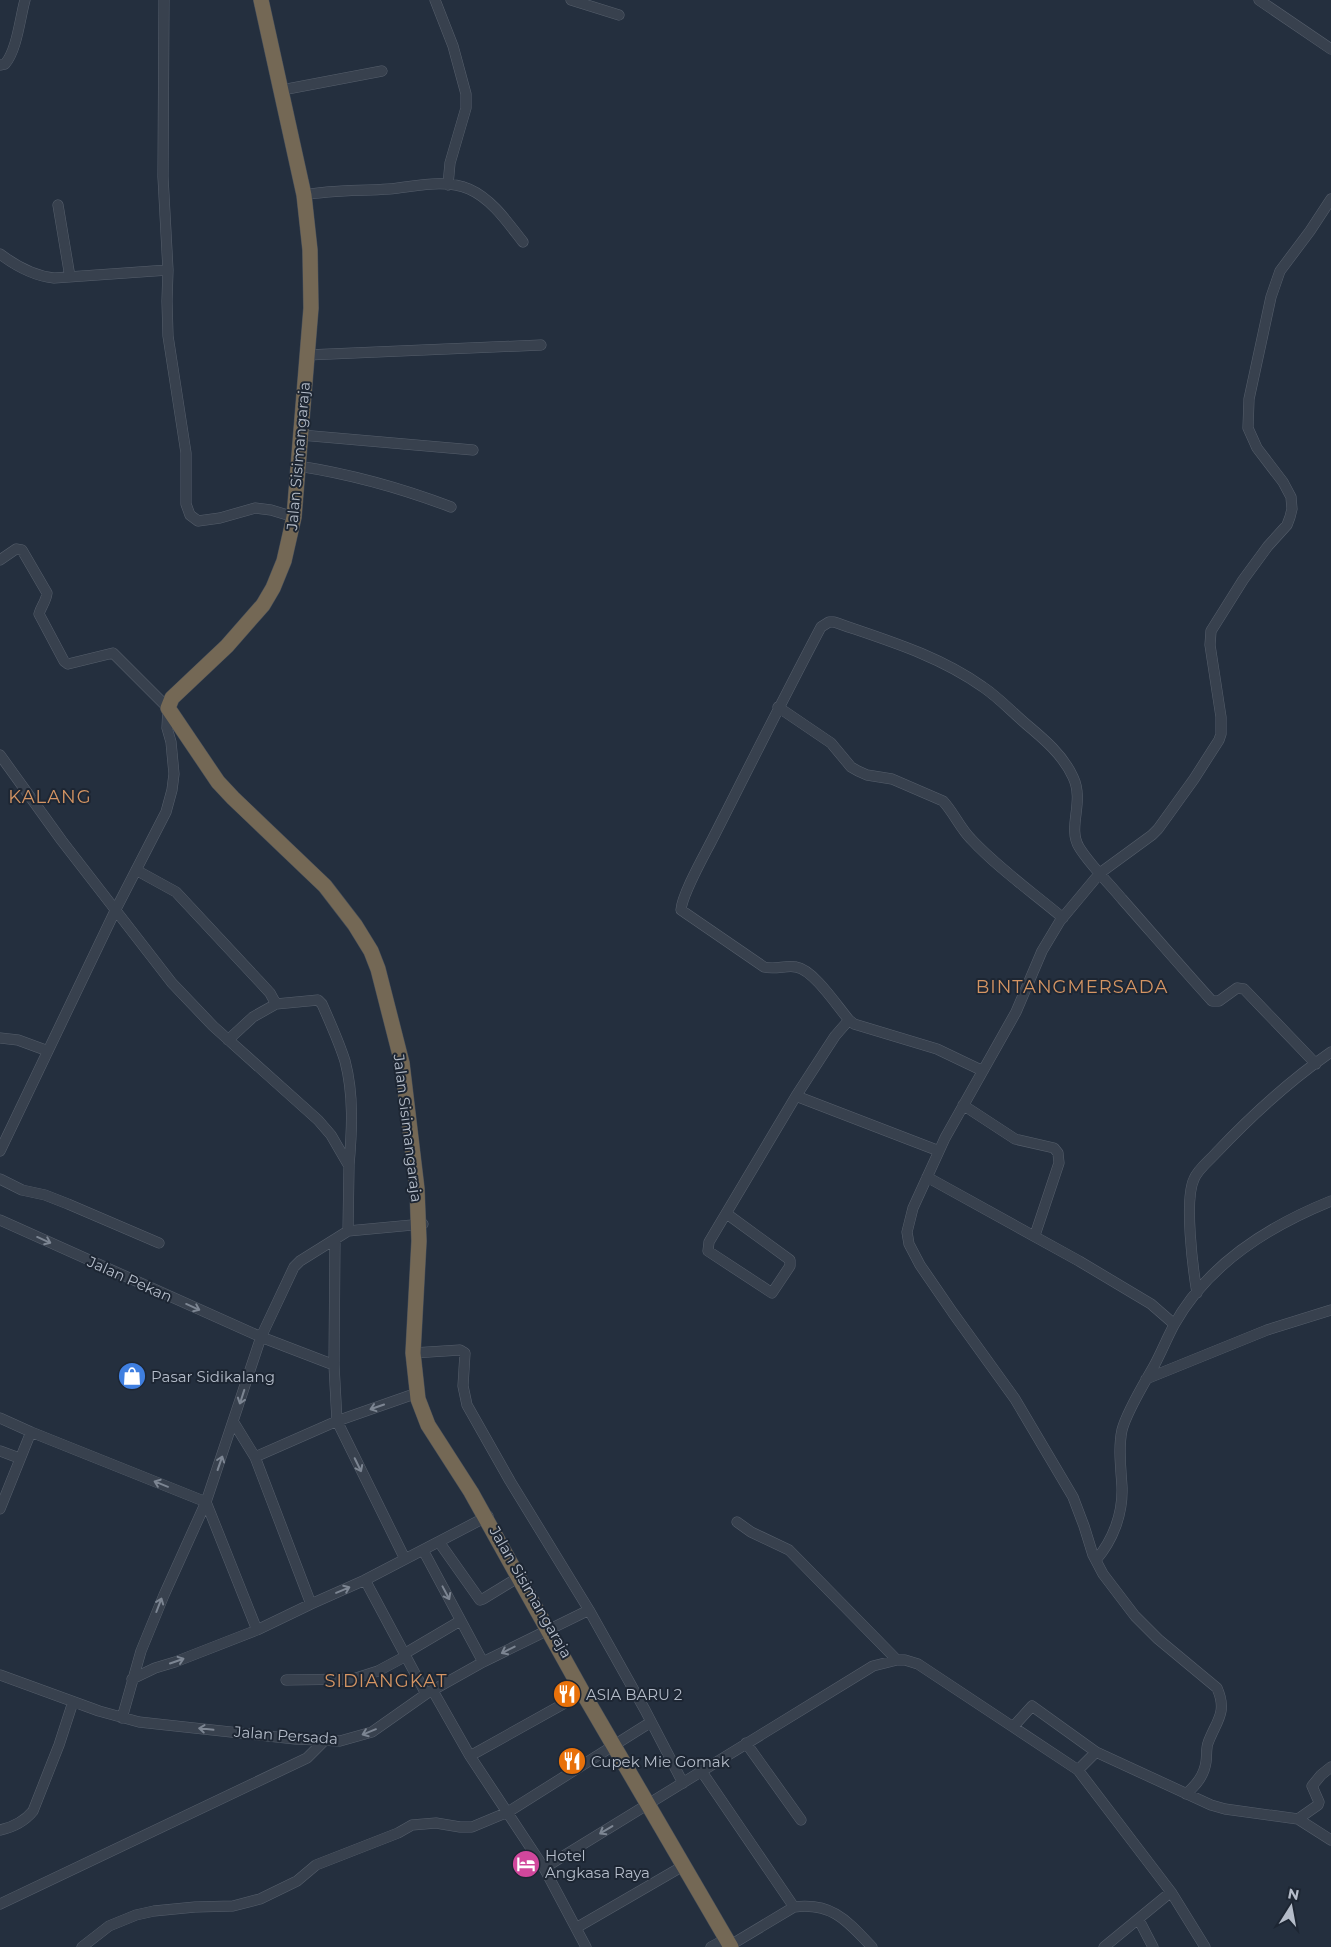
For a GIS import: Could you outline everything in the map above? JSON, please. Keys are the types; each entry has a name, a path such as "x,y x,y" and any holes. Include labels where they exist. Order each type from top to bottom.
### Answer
{"highway":[{"name":"Jalan Sisimangaraja","path":"261,0 304,195 310,250 311,308 294,516 284,561 273,588 263,605 227,646 172,698 168,708 218,782 232,798 325,886 355,925 371,951 384,989 402,1063 418,1189 418,1260 413,1328 417,1393 420,1407 428,1425 487,1516 616,1745 732,1944"},
{"name":"Jalan Sisimangaraja","path":"414,1353 424,1412 456,1466 473,1490 519,1577 550,1628 583,1693 616,1745"},
{"name":"Jalan Sisimangaraja","path":"650,1804 683,1866 732,1944"}],"street":[{"path":"0,64 5,64 8,60 25,0"},
{"path":"164,0 163,177 168,270 168,336 183,423 186,453 186,504 190,515 198,521 207,521 255,508 294,516"},
{"path":"435,0 453,46 466,94 466,108 450,163 448,185"},
{"path":"572,0 619,15"},
{"path":"1259,0 1331,49"},
{"path":"282,90 382,71"},
{"path":"304,195 324,192 448,185 466,188 487,201 502,215 523,242"},
{"path":"1186,1794 1196,1785 1204,1771 1208,1744 1221,1716 1221,1697 1215,1685 1158,1638 1135,1616 1102,1574 1072,1497 1015,1399 952,1313 920,1265 910,1244 907,1232 910,1216 939,1151 1016,1012 1042,951 1063,918 1100,873 1152,836 1219,740 1221,717 1210,645 1211,631 1243,580 1264,551 1287,525 1292,509 1291,497 1283,482 1252,439 1247,418 1249,399 1265,321 1277,277 1331,199"},
{"path":"58,205 70,277"},
{"path":"0,254 14,264 42,277 70,277 168,270"},
{"path":"307,355 541,346"},
{"path":"301,435 473,450"},
{"path":"298,466 325,470 388,485 451,507"},
{"path":"0,560 16,549 22,550 47,593 46,600 41,606 40,614 64,662 68,664 113,653 168,708 167,728 171,742 174,774 166,812 116,909 0,1152"},
{"path":"983,1071 937,1049 862,1026 849,1020 806,971 795,966 764,967 681,910 682,902 778,707 821,628 829,622 834,622 926,654 943,663 983,687 1050,744 1063,760 1073,776 1077,787 1078,805 1074,839 1100,873 1212,1001 1220,1001 1237,988 1244,989 1316,1064"},
{"path":"778,707 831,743 851,767 858,771 867,775 892,779 943,801 962,829 979,848 1063,918"},
{"path":"0,755 62,841 172,983 228,1040 318,1120 331,1135 349,1166"},
{"path":"136,870 176,892 264,987 276,1004"},
{"path":"228,1040 253,1017 276,1004 318,1000 322,1004 345,1062 351,1100 352,1128 349,1166 348,1231"},
{"path":"727,1214 790,1260 790,1266 772,1293 708,1251 709,1242 796,1096 835,1036 849,1020"},
{"path":"0,1038 18,1040 48,1051"},
{"path":"1197,1293 1193,1269 1191,1230 1190,1190 1194,1179 1232,1136 1264,1104 1316,1064 1329,1057"},
{"path":"796,1096 939,1151"},
{"path":"963,1105 1015,1139 1054,1148 1058,1153 1059,1163 1035,1235"},
{"path":"927,1177 1035,1235 1151,1304 1174,1324"},
{"path":"0,1179 22,1190 45,1195 68,1204 158,1243"},
{"path":"1096,1560 1114,1534 1122,1490 1120,1466 1122,1430 1174,1324 1211,1276 1246,1247 1298,1214 1331,1201"},
{"name":"Jalan Pekan","path":"0,1220 261,1337 334,1366"},
{"path":"122,1718 132,1679 142,1651 164,1595 206,1502 234,1423 261,1337 294,1267 300,1261 348,1231 419,1221"},
{"path":"335,1239 334,1366 337,1421 405,1559"},
{"path":"1146,1379 1267,1330 1331,1310"},
{"path":"414,1353 460,1350 464,1353 463,1386 467,1405 510,1481 589,1610 683,1784"},
{"path":"255,1457 337,1421 417,1393"},
{"path":"0,1418 30,1432 206,1502 258,1630"},
{"path":"234,1423 255,1457 311,1604"},
{"path":"0,1509 30,1432"},
{"path":"0,1451 19,1458"},
{"path":"132,1679 155,1668 258,1630 365,1580 487,1516"},
{"path":"737,1522 751,1532 789,1550 897,1660"},
{"path":"439,1542 480,1600 484,1600 519,1577"},
{"path":"422,1550 483,1662"},
{"path":"365,1580 405,1655 544,1868 586,1947"},
{"name":"Jalan Persada","path":"0,1675 73,1702 139,1722 295,1739 340,1741 372,1732 430,1692 483,1662 589,1610"},
{"path":"286,1680 353,1679 378,1671 460,1621"},
{"path":"142,1651 155,1668"},
{"path":"544,1868 874,1666 897,1660 918,1664 1078,1770 1171,1892 1205,1947"},
{"path":"470,1756 583,1693"},
{"path":"0,1830 12,1827 26,1820 33,1811 59,1745 73,1702"},
{"path":"1013,1727 1032,1706 1096,1752 1186,1794 1225,1809 1298,1819 1331,1840"},
{"path":"82,1947 109,1926 136,1915 182,1908 233,1906 260,1899 297,1881 316,1865 398,1833 412,1825 436,1823 460,1827 472,1826 508,1812 651,1722"},
{"path":"295,1739 304,1744 307,1758"},
{"path":"0,1904 307,1758 324,1741"},
{"path":"746,1743 801,1820"},
{"path":"1078,1770 1096,1752"},
{"path":"1298,1819 1318,1805 1319,1802 1312,1786 1331,1767"},
{"path":"702,1772 794,1907"},
{"path":"576,1928 683,1866"},
{"path":"1104,1947 1171,1892"},
{"path":"711,1947 732,1944 794,1907 804,1906 838,1914 872,1947"},
{"path":"1139,1920 1153,1947"}],"place":[{"name":"Pasar Sidikalang","path":"132,1376"},
{"name":"ASIA BARU 2","path":"567,1694"},
{"name":"Cupek Mie Gomak","path":"572,1761"},
{"name":"Hotel Angkasa Raya","path":"526,1864"}],"district":[{"name":"KALANG","path":"50,797"},
{"name":"BINTANGMERSADA","path":"1072,987"},
{"name":"SIDIANGKAT","path":"386,1681"}]}
